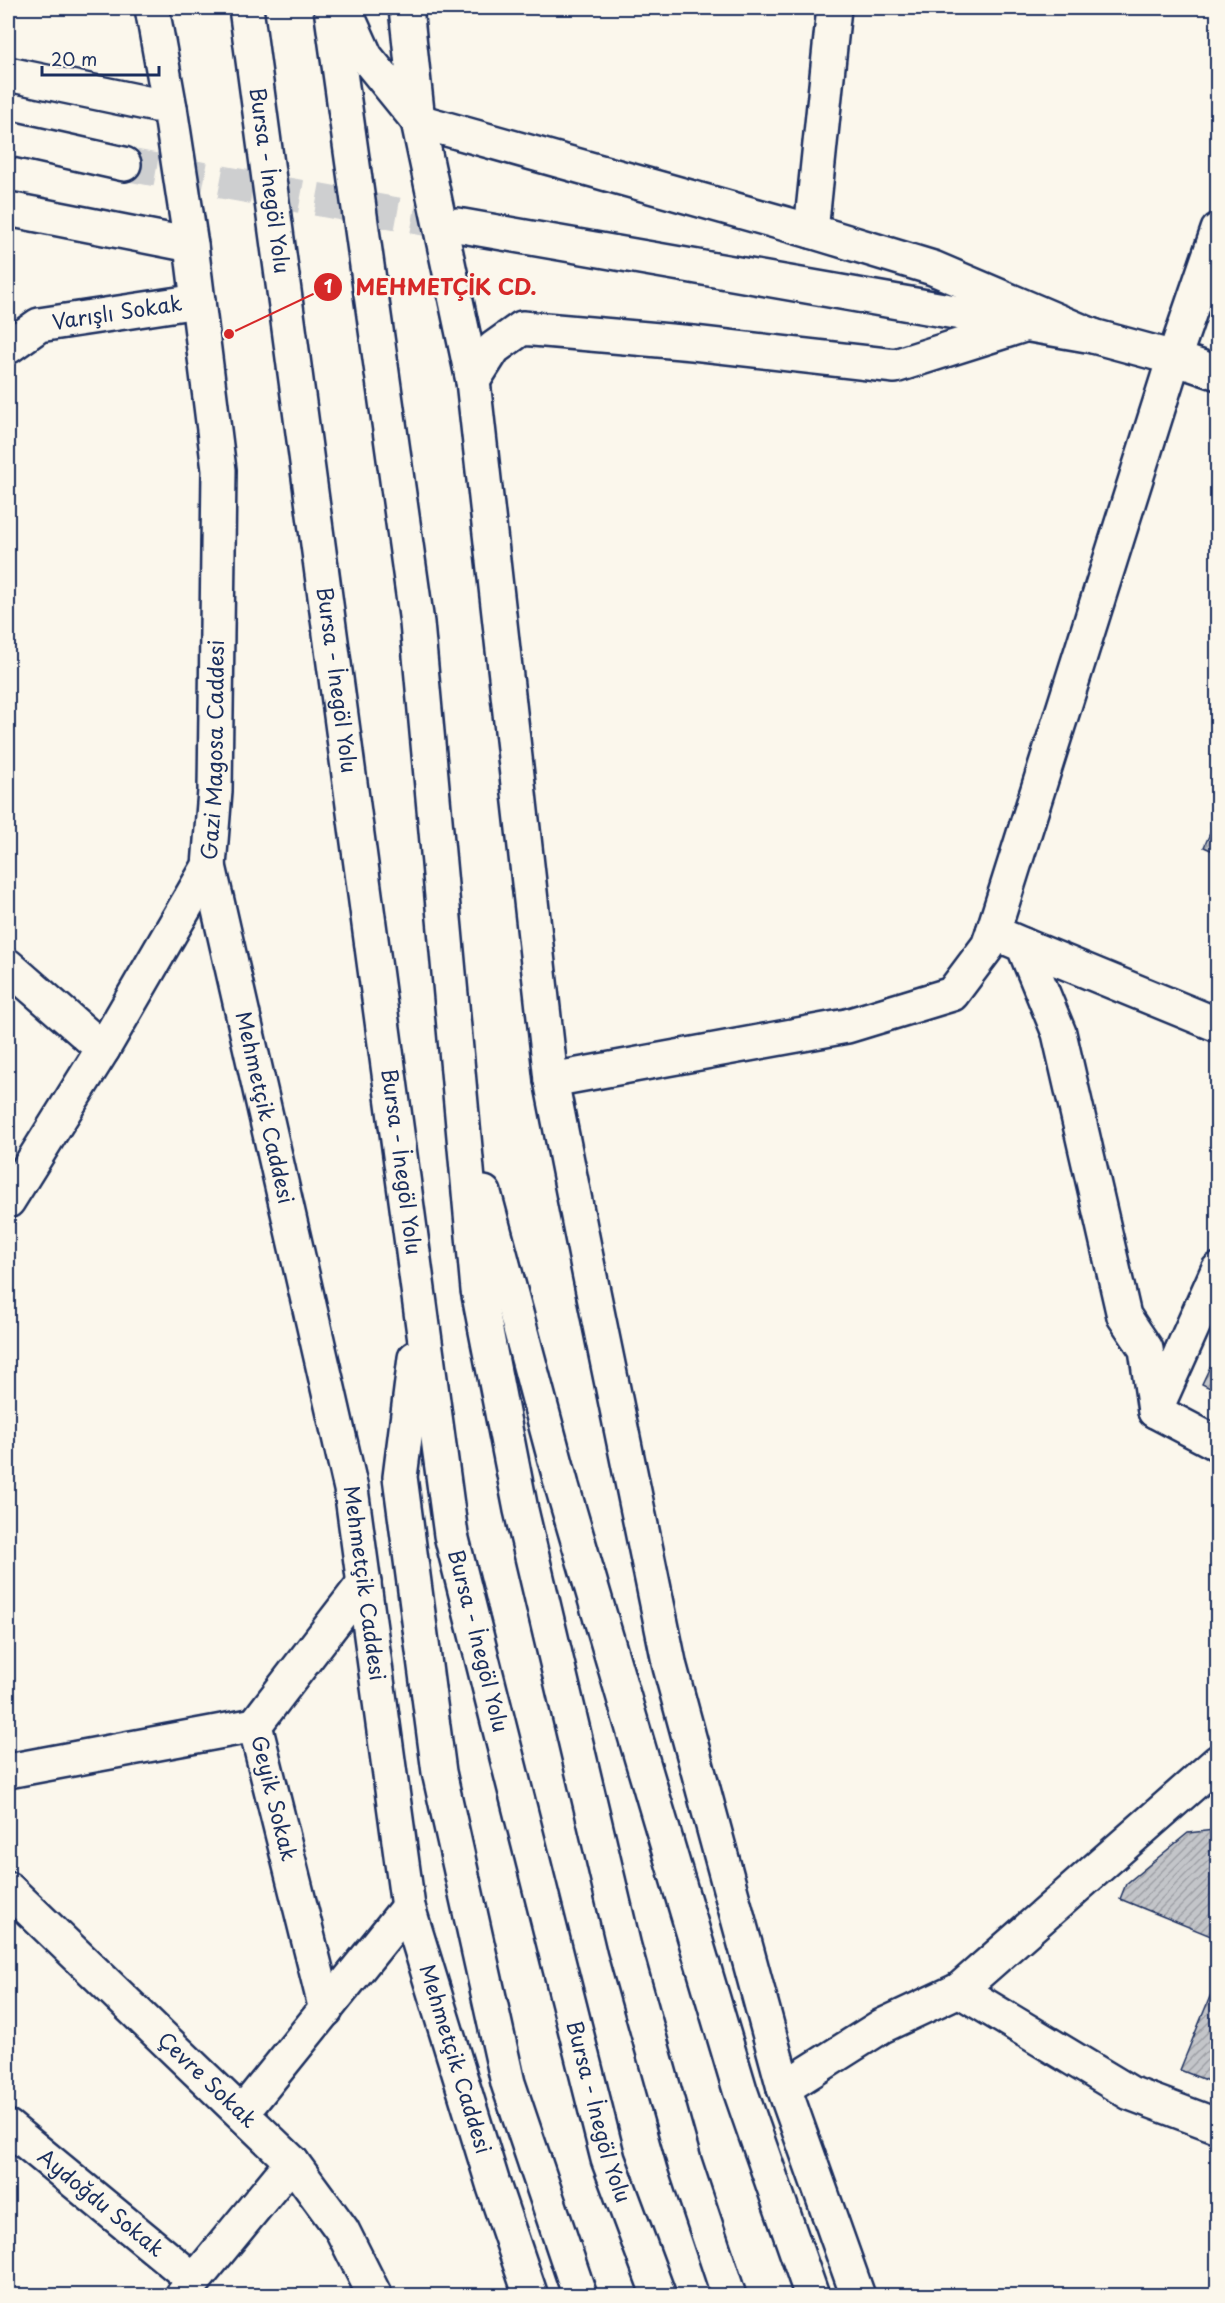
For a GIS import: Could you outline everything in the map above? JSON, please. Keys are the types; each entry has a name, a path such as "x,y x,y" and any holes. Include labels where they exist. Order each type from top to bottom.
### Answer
{"main road":[{"name":"Gazi Magosa Caddesi","path":"8,1201 103,1048 209,866 215,791 219,470 191,245 152,8"},
{"name":"Bursa - İnegöl Yolu","path":"246,8 451,1534 608,2160 659,2295"},
{"path":"332,8 417,623 478,1290 521,1510 624,1947 684,2161 729,2295"},
{"path":"345,8 366,57 418,121 811,231 933,268 1093,336"},
{"path":"406,8 418,121 473,381 551,1080 670,1667 784,2088 858,2295"},
{"path":"811,231 834,8"},
{"path":"8,74 170,108"},
{"path":"8,138 124,164"},
{"path":"8,209 191,245"},
{"path":"457,225 1093,336 1174,358 1218,373"},
{"path":"551,1080 847,1026 952,994 988,946 993,932 1174,358 1218,230"},
{"name":"Varışlı Sokak","path":"8,347 39,325 198,301"},
{"path":"473,381 494,348 522,328 693,343 895,366 1027,324"},
{"name":"Mehmetçik Caddesi","path":"209,866 351,1489 408,1907 494,2187 531,2295"},
{"path":"993,932 1218,1026"},
{"path":"1023,945 1059,1033 1124,1316 1146,1349 1155,1411"},
{"path":"8,966 103,1048"},
{"path":"459,1095 561,1486 740,2090 812,2295"},
{"path":"1155,1411 1218,1270"},
{"path":"421,1311 400,1477 439,1772 508,2083 580,2295"},
{"path":"1155,1411 1218,1444"},
{"path":"255,1725 364,1583"},
{"name":"Geyik Sokak","path":"8,1771 255,1725 326,2010"},
{"path":"784,2088 882,2026 959,1990 1218,1762"},
{"name":"Çevre Sokak","path":"8,1889 292,2162 342,2230 375,2295"},
{"path":"242,2113 408,1907"},
{"path":"959,1990 1130,2094 1218,2126"},
{"name":"Aydoğdu Sokak","path":"8,2127 188,2288"},
{"path":"188,2288 292,2162"}],"building":[{"path":"1218,815 1218,853 1204,847"},
{"path":"1218,1350 1218,1392 1202,1384"},
{"path":"1214,1830 1218,1832 1218,1939 1120,1899 1126,1884 1188,1833"},
{"path":"1218,1977 1218,2085 1180,2070"}],"tunnel":[{"path":"124,164 457,225"}],"place":[{"name":"MEHMETÇİK CD.","path":"229,334"}]}
